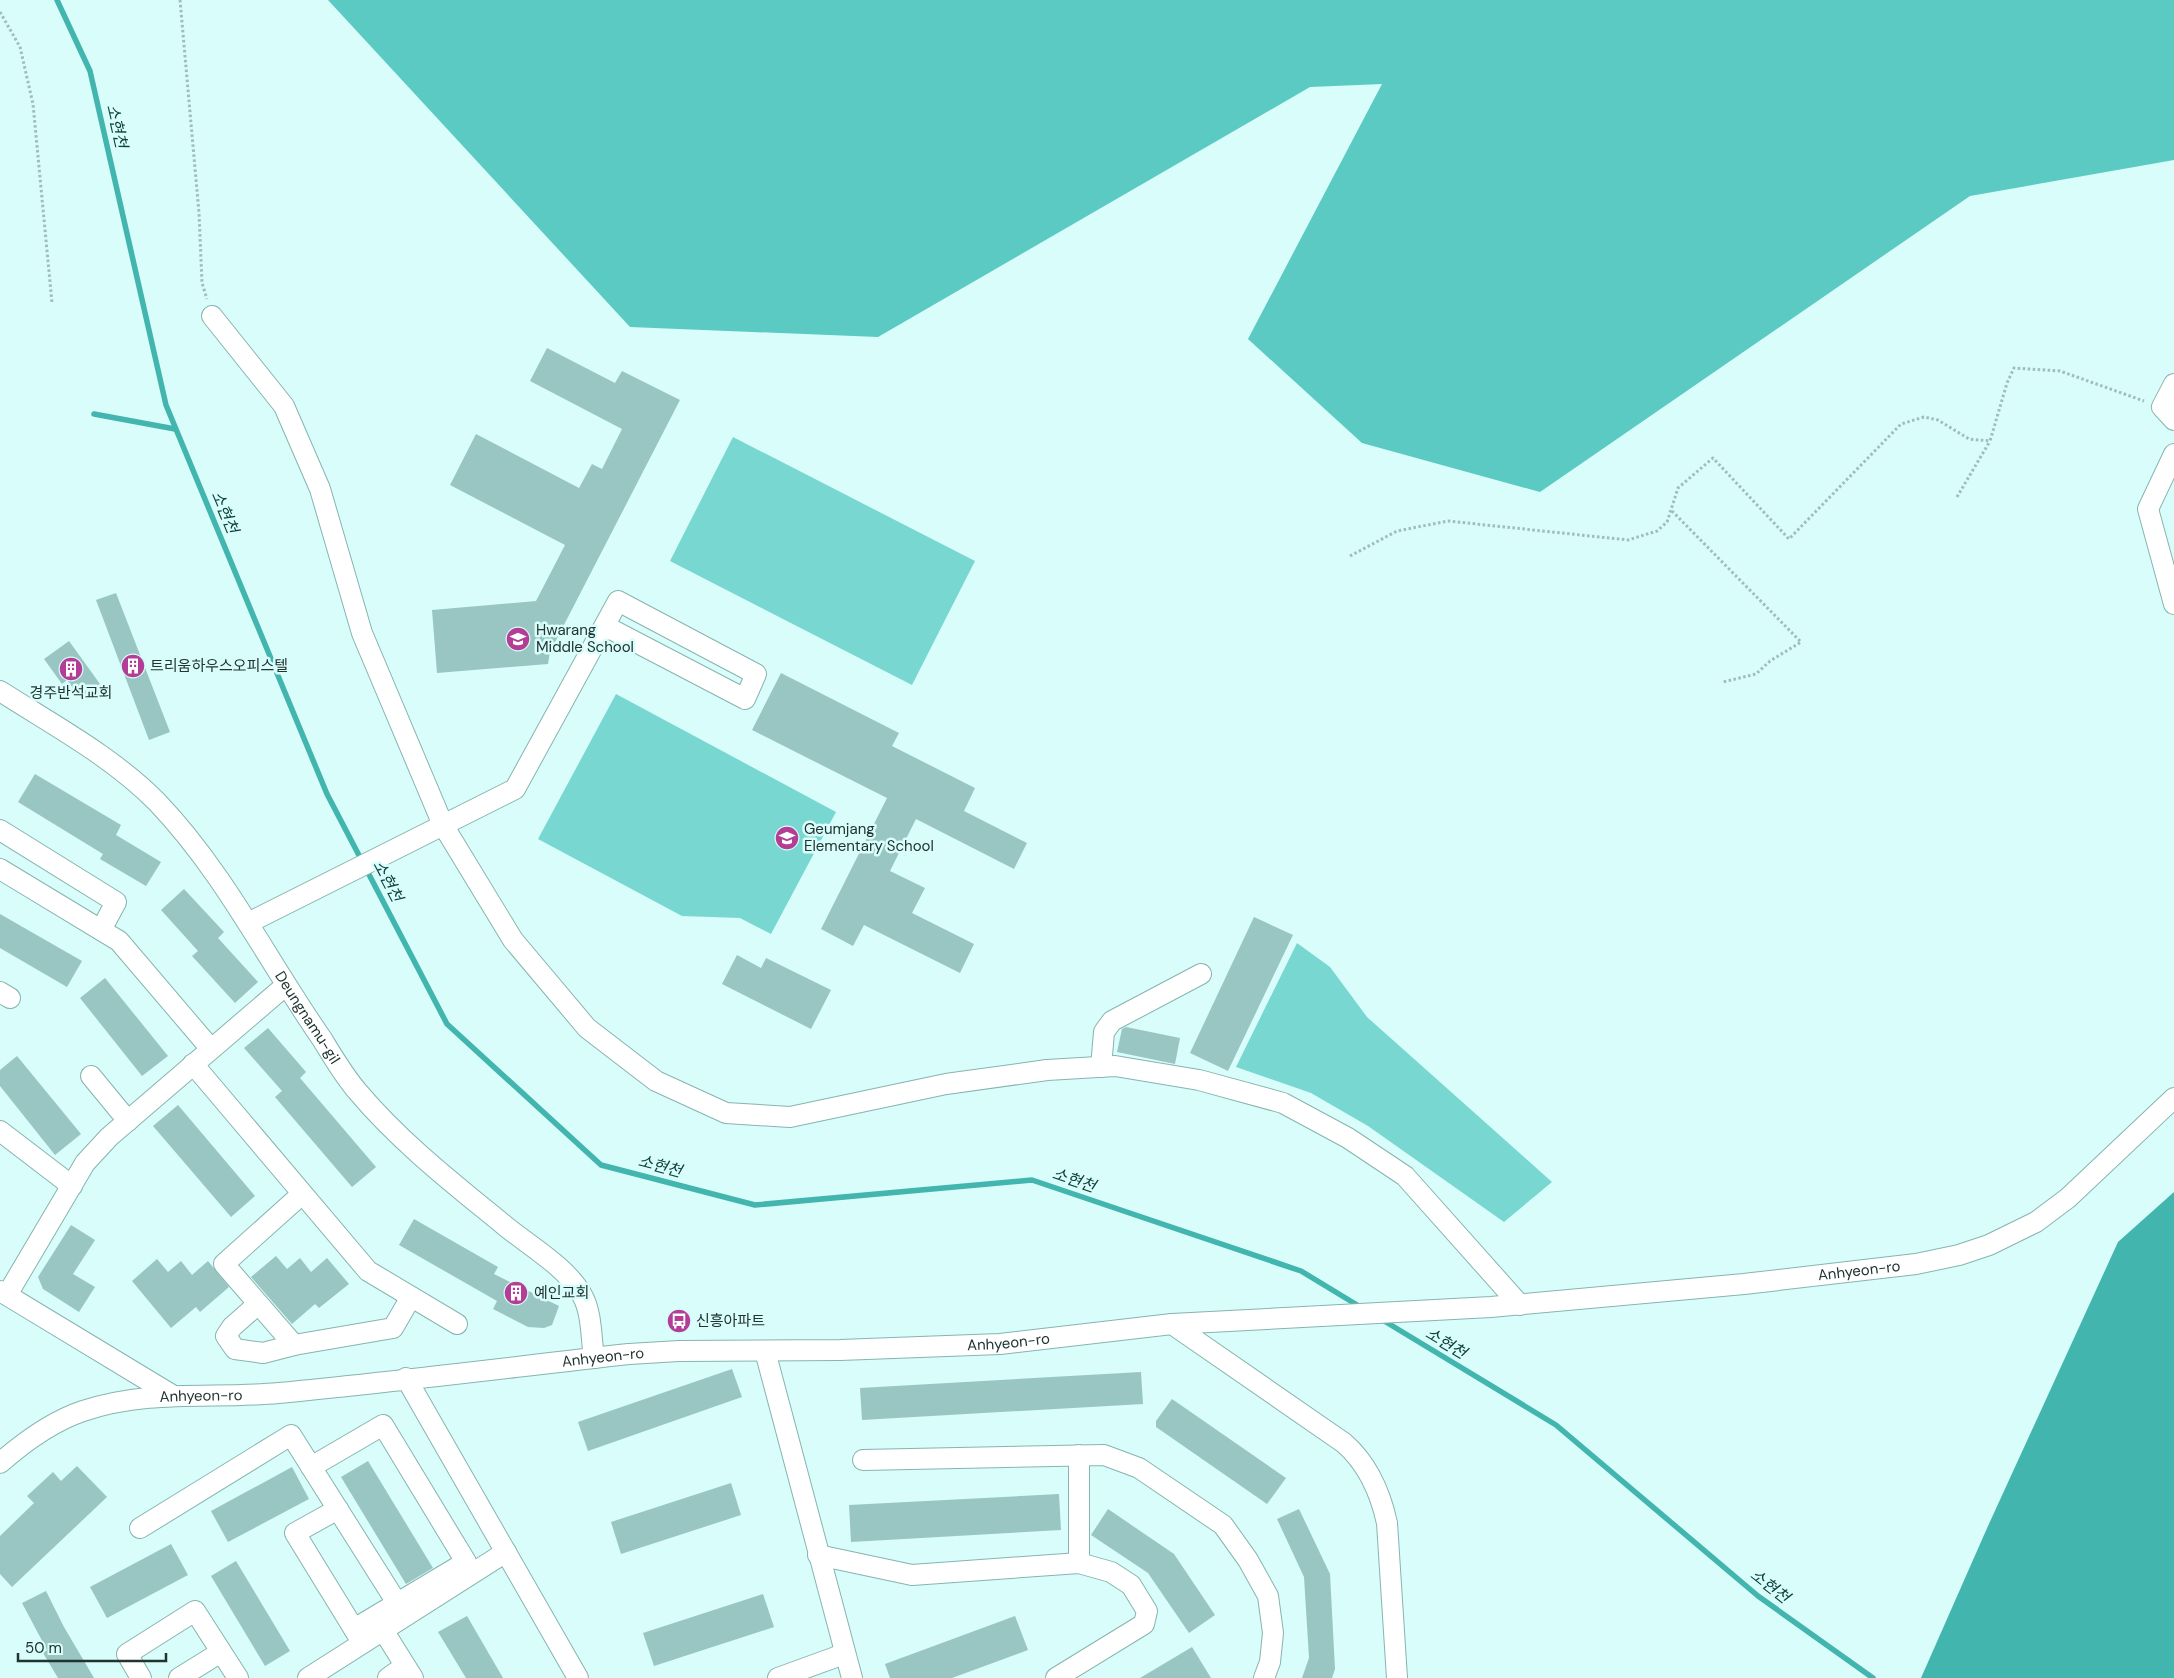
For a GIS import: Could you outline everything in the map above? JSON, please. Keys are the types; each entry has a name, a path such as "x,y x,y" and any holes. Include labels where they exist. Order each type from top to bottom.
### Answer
{"street":[{"path":"212,316 284,406 320,488 362,633 443,825 513,940 587,1028 656,1081 726,1113 790,1117 946,1084 1046,1070 1115,1066 1199,1080 1283,1103 1348,1138 1405,1176 1520,1305"},
{"path":"2168,413 2174,384"},
{"path":"2174,454 2148,509 2174,604"},
{"path":"248,923 514,790 618,601 756,674 745,699 605,626"},
{"name":"Deungnamu-gil","path":"0,691 117,767 156,801 198,848 236,903 285,986 358,1092 413,1147 504,1225 571,1279 583,1296 588,1308 594,1358"},
{"path":"0,830 116,902 101,930"},
{"path":"0,869 119,941 211,1049"},
{"path":"1101,1067 1104,1032 1112,1021 1201,974"},
{"path":"172,1394 4,1293 85,1163 109,1137 285,986"},
{"path":"193,1064 368,1271 457,1324"},
{"path":"91,1076 128,1121"},
{"name":"Anhyeon-ro","path":"0,1462 44,1430 83,1411 172,1394 277,1393 594,1358 678,1351 765,1351 1000,1344 1172,1324 1520,1305 1744,1284 1916,1264 1958,1255 2014,1234 2051,1211 2080,1187 2174,1098"},
{"path":"0,1130 72,1186"},
{"path":"294,1345 224,1264 302,1194"},
{"path":"258,1304 232,1327 226,1336 235,1349 263,1353 294,1345 393,1328 411,1297"},
{"path":"1172,1324 1344,1442 1370,1473 1383,1505 1387,1523 1397,1678"},
{"path":"765,1351 844,1654 852,1678"},
{"path":"406,1378 578,1678"},
{"path":"308,1678 397,1604 466,1562 383,1425 312,1467"},
{"path":"140,1528 291,1435 397,1604"},
{"path":"1079,1455 1079,1563"},
{"path":"863,1460 1104,1455 1139,1468 1223,1525 1248,1560 1268,1596 1273,1633 1270,1662 1264,1678"},
{"path":"338,1509 295,1533 358,1636"},
{"path":"358,1636 383,1630 506,1552"},
{"path":"818,1555 912,1575 1079,1563 1111,1572 1131,1585 1147,1611 1144,1624 1056,1678"},
{"path":"141,1678 127,1654 194,1611 238,1678"},
{"path":"383,1630 409,1672 388,1678"},
{"path":"179,1678 221,1652"},
{"path":"778,1678 844,1654"}],"path":[{"path":"180,0 199,213 202,283 212,316"},
{"path":"0,12 20,48 33,104 52,303"},
{"path":"1957,497 1990,441 2007,383 2014,368 2060,371 2168,413"},
{"path":"1350,556 1397,531 1448,521 1628,540 1657,531 1666,522 1672,511 1678,488 1713,458 1789,539 1902,424 1924,417 1938,420 1969,439 1990,441"},
{"path":"1672,511 1801,642 1770,661 1756,674 1723,682"}],"shaded area":[{"path":"328,0 2174,0 2174,160 1970,196 1540,492 1362,443 1248,339 1382,84 1310,87 878,337 630,327"},
{"path":"733,437 975,561 912,685 670,561"},
{"path":"616,694 836,812 771,934 740,918 682,916 538,839"},
{"path":"1297,943 1330,967 1367,1017 1552,1182 1504,1222 1368,1126 1311,1093 1236,1067"},
{"path":"2174,1192 2174,1678 1921,1678 1988,1526 2118,1242"}],"building":[{"path":"547,348 615,383 622,371 680,400 550,652 548,664 437,673 432,610 536,601 565,545 450,485 476,434 579,488 592,464 602,469 622,429 530,381"},
{"name":"트리움하우스오피스텔","path":"116,593 170,732 149,740 96,600"},
{"name":"경주반석교회","path":"69,641 100,684 80,698 67,680 62,684 44,659"},
{"path":"781,673 899,733 892,746 975,788 964,811 1027,843 1014,869 916,819 890,871 925,888 912,913 974,944 960,973 864,925 853,946 821,929 887,798 752,730"},
{"path":"35,774 121,825 116,835 161,862 146,886 100,859 103,854 18,802"},
{"path":"184,889 224,932 218,938 258,982 235,1003 192,956 198,951 161,910"},
{"path":"0,914 82,961 67,987 0,948"},
{"path":"1254,917 1293,935 1228,1071 1190,1053"},
{"path":"737,955 761,968 766,958 831,990 811,1029 722,984"},
{"path":"105,978 168,1056 142,1076 80,998"},
{"path":"1126,1027 1180,1038 1175,1064 1117,1052 1122,1029"},
{"path":"268,1028 306,1072 300,1078 376,1167 352,1187 275,1097 282,1091 244,1048"},
{"path":"17,1056 81,1134 55,1155 0,1086 0,1070"},
{"path":"178,1105 255,1196 231,1217 153,1126"},
{"path":"414,1219 498,1267 494,1274 559,1306 552,1325 544,1328 528,1327 493,1309 497,1301 399,1245"},
{"path":"71,1225 95,1240 73,1274 95,1287 79,1312 43,1289 38,1277"},
{"path":"276,1256 287,1269 300,1258 311,1272 327,1258 349,1284 319,1308 315,1304 292,1324 251,1277"},
{"path":"157,1259 168,1272 181,1261 192,1275 208,1261 229,1287 200,1312 196,1307 171,1328 132,1281"},
{"path":"732,1369 742,1397 588,1451 578,1422"},
{"path":"1141,1372 1143,1404 862,1420 860,1388"},
{"path":"1172,1399 1286,1478 1267,1504 1156,1427 1156,1421"},
{"path":"368,1461 433,1568 406,1584 341,1477"},
{"path":"77,1466 107,1497 12,1587 0,1574 0,1536 34,1503 27,1496 53,1472 61,1481"},
{"path":"292,1467 309,1499 228,1542 211,1511"},
{"path":"731,1483 741,1515 621,1554 611,1522"},
{"path":"1059,1494 1061,1530 851,1542 849,1505"},
{"path":"1108,1509 1174,1554 1215,1615 1189,1633 1148,1573 1091,1535"},
{"path":"1299,1509 1330,1574 1335,1669 1332,1678 1302,1678 1309,1658 1304,1577 1277,1519"},
{"path":"171,1544 188,1575 107,1618 90,1587"},
{"path":"236,1561 290,1651 265,1666 211,1576"},
{"path":"46,1591 64,1627 94,1678 58,1678 43,1653 47,1650 22,1603"},
{"path":"763,1594 774,1627 654,1666 643,1633"},
{"path":"467,1616 503,1678 466,1678 438,1632"},
{"path":"1015,1616 1028,1650 952,1678 890,1678 885,1664"},
{"path":"1192,1647 1211,1678 1140,1678"}],"waterway":[{"name":"소현천","path":"57,0 90,71 166,405 327,794 447,1024 601,1165 755,1205 1032,1180 1301,1271 1362,1308"},
{"path":"94,414 175,429"},
{"name":"소현천","path":"1381,1319 1556,1425 1758,1596 1873,1678"}],"place":[{"name":"Hwarang Middle School","path":"518,639"},
{"name":"트리움하우스오피스텔","path":"133,666"},
{"name":"경주반석교회","path":"71,669"},
{"name":"Geumjang Elementary School","path":"787,838"},
{"name":"예인교회","path":"516,1293"},
{"name":"신흥아파트","path":"679,1321"}]}
